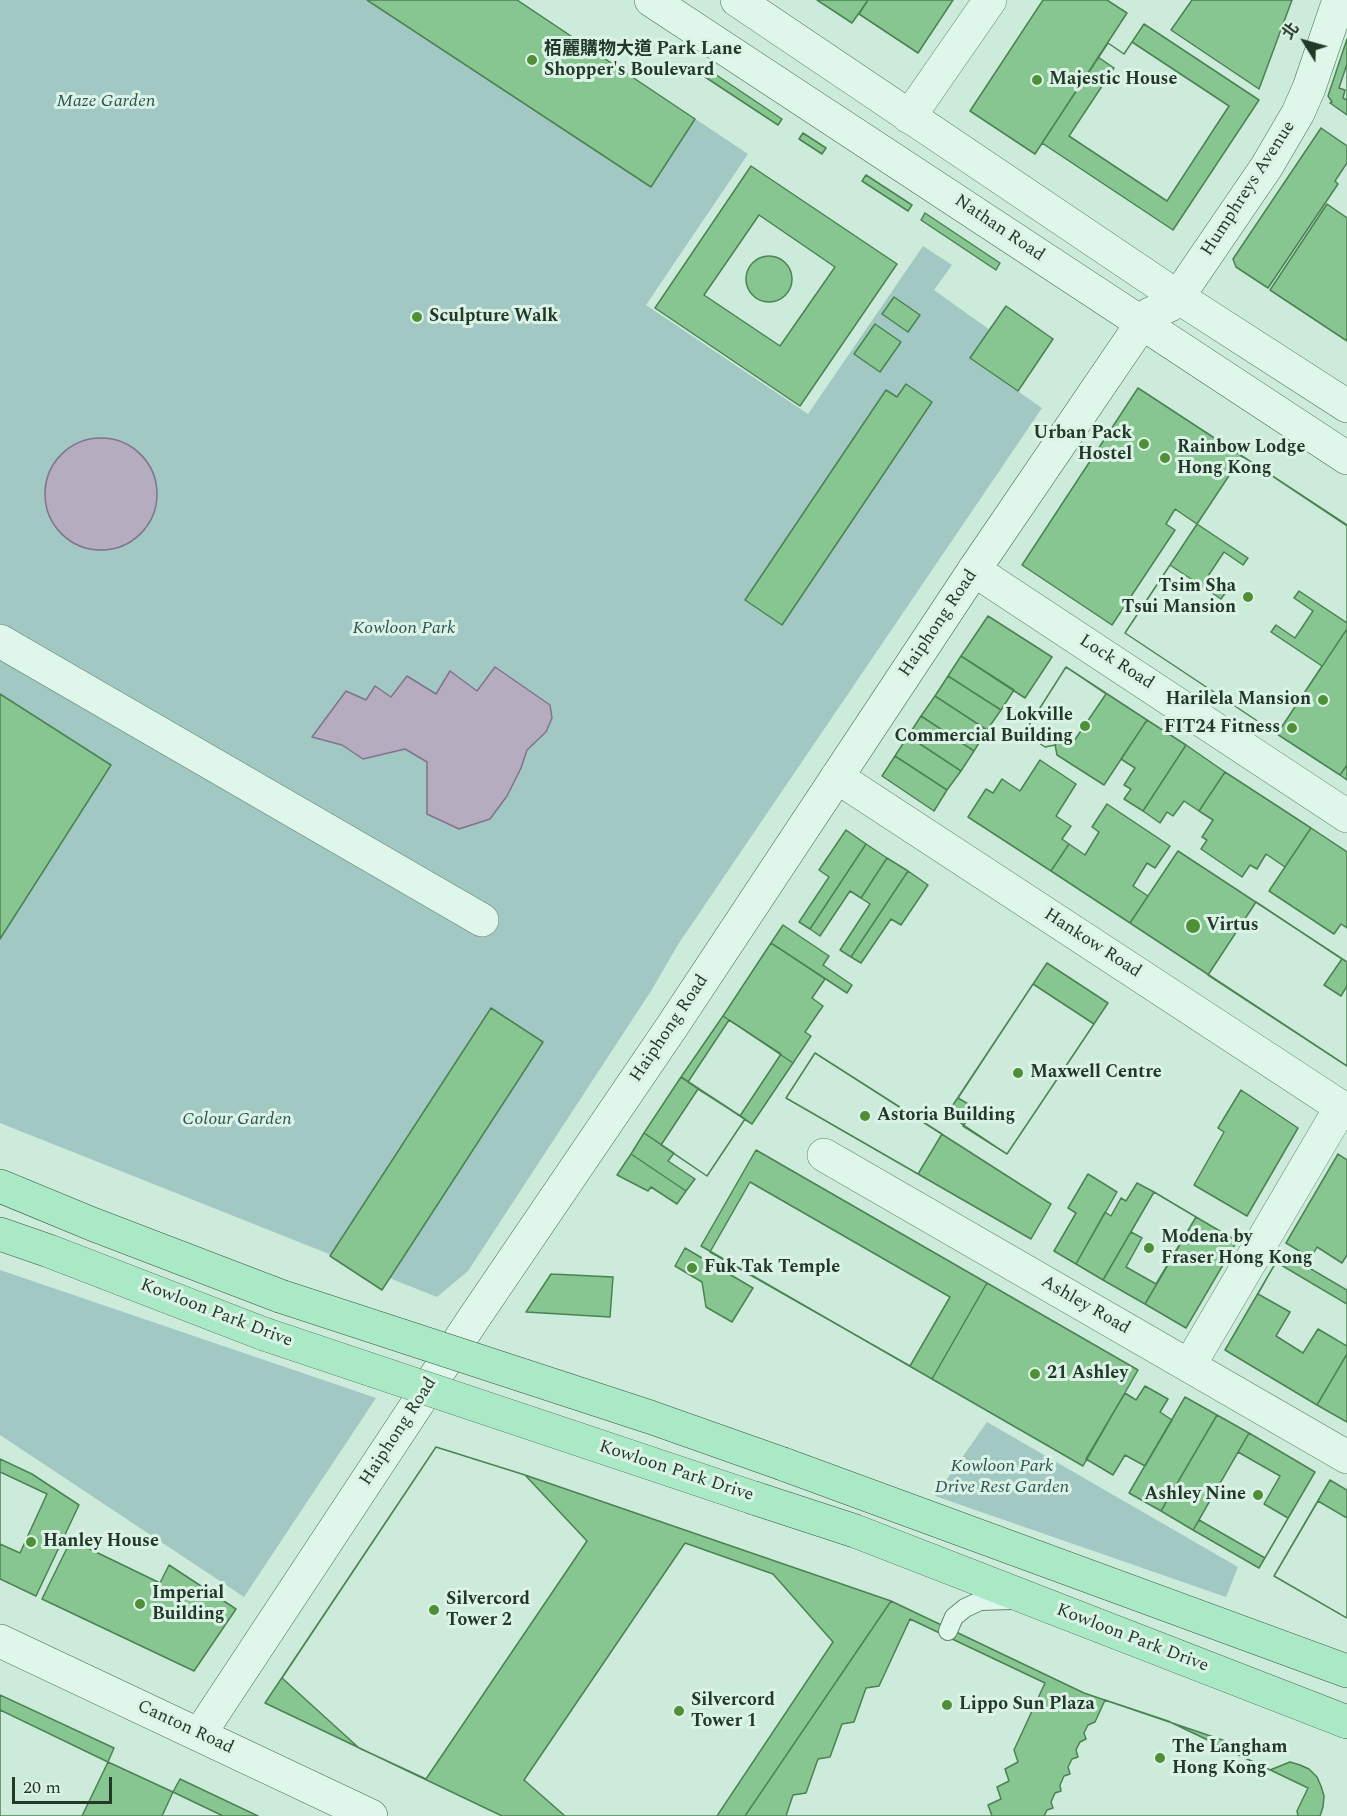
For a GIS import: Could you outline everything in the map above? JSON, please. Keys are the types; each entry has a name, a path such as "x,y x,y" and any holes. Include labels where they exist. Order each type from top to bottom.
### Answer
{"main road":[{"path":"0,1186 280,1296 650,1417 1347,1671"},
{"name":"Kowloon Park Drive","path":"0,1234 264,1334 855,1531 1347,1722"}],"street":[{"name":"Nathan Road","path":"651,0 1347,458"},
{"path":"737,0 1178,297 1347,406"},
{"path":"909,117 990,0"},
{"name":"Humphreys Avenue","path":"1142,323 1150,314 1170,305 1178,297 1267,166 1298,113 1309,88 1339,0"},
{"name":"Haiphong Road","path":"199,1734 474,1318 667,1034 974,570 1142,323"},
{"name":"Lock Road","path":"974,570 1347,816"},
{"path":"0,641 482,920"},
{"name":"Hankow Road","path":"837,777 1344,1109"},
{"path":"1189,1366 1344,1109"},
{"name":"Ashley Road","path":"824,1155 1347,1457"},
{"name":"Canton Road","path":"0,1641 371,1816"}],"lane":[{"path":"948,1630 954,1617 965,1608 980,1601 997,1599 1034,1601"}],"green space":[{"name":"Kowloon Park","path":"0,0 517,0 748,154 646,305 808,414 923,246 952,265 934,290 990,330 970,358 1042,408 679,943 651,991 468,1271 437,1297 0,1123"},
{"path":"0,1270 376,1398 244,1597 0,1435"},
{"name":"Kowloon Park Drive Rest Garden","path":"987,1422 1238,1567 1226,1597 935,1496"}],"shaded area":[{"path":"101,438 122,443 140,455 152,473 157,494 152,515 140,533 122,545 101,550 80,545 62,533 50,515 45,494 50,473 62,455 80,443"},
{"path":"495,667 550,705 552,718 546,732 527,750 507,796 490,819 459,829 427,814 427,762 405,749 363,759 342,745 312,737 346,691 366,700 375,686 391,697 407,676 436,694 450,671 477,691"}],"building":[{"name":"栢麗購物大道 Park Lane Shopper's Boulevard","path":"367,0 517,0 695,119 651,187"},
{"path":"817,0 868,0 852,23"},
{"path":"868,0 953,0 918,53 859,14"},
{"name":"Majestic House","path":"1043,0 1107,0 1127,13 1035,154 970,111"},
{"path":"1192,0 1292,0 1259,89 1171,30"},
{"path":"1144,24 1259,100 1173,230 1042,143 1108,43 1124,54"},
{"path":"1347,39 1347,115 1330,103 1332,102 1328,96"},
{"path":"1132,42 1229,106 1167,201 1069,136 1114,68 1098,57 1108,43 1124,54"},
{"path":"1347,64 1347,100 1343,98 1345,90 1339,88"},
{"path":"709,70 782,119 778,125 705,77"},
{"path":"1321,128 1347,146 1347,163 1335,181 1338,184 1268,288 1236,267 1233,259"},
{"path":"803,133 826,148 822,154 799,139"},
{"path":"751,166 897,264 800,406 655,308"},
{"path":"866,175 912,205 908,211 862,181"},
{"path":"1327,204 1347,218 1347,341 1270,290"},
{"path":"925,213 1000,263 996,270 921,220"},
{"path":"759,215 835,267 780,346 704,295"},
{"path":"769,256 785,263 792,279 785,295 769,302 753,295 746,279 753,263"},
{"path":"894,297 920,315 908,332 882,314"},
{"path":"1006,306 1053,339 1018,391 970,358"},
{"path":"875,324 901,342 880,372 854,354"},
{"path":"906,384 932,402 782,625 745,600 886,390 897,397"},
{"path":"1138,388 1242,456 1197,524 1175,509 1166,524 1175,530 1112,625 1022,565"},
{"name":"Tsim Sha Tsui Mansion","path":"1242,456 1347,525 1347,629 1277,734 1125,633"},
{"name":"Tsim Sha Tsui Mansion","path":"1242,456 1347,526 1347,623 1299,591 1294,598 1313,611 1295,638 1276,625 1271,632 1322,666 1277,734 1125,633 1170,565 1221,599 1226,592 1206,579 1224,552 1243,565 1248,558 1197,524"},
{"path":"988,616 1052,657 1025,698 961,656"},
{"name":"Harilela Mansion","path":"1347,629 1347,765 1340,775 1277,734"},
{"path":"961,656 1014,690 1001,710 948,676"},
{"name":"Lokville Commercial Building","path":"1066,667 1147,720 1104,785 1057,755 1055,745 1045,747 1024,733"},
{"path":"1066,667 1106,694 1072,744 1061,736 1055,745 1045,747 1024,733"},
{"path":"948,676 1001,710 987,730 935,696"},
{"path":"0,694 111,765 0,939"},
{"path":"935,696 987,730 974,751 921,716"},
{"path":"921,716 974,751 961,771 908,736"},
{"path":"1147,720 1186,745 1143,811 1124,799 1131,789 1124,785 1135,768 1121,759"},
{"path":"908,736 961,771 947,790 895,756"},
{"path":"1186,745 1225,772 1199,811 1184,801 1173,816 1167,812 1160,823 1143,811"},
{"path":"895,756 947,790 934,811 882,776"},
{"path":"1040,760 1076,784 1056,816 1071,826 1062,839 1069,844 1051,871 968,817 986,789 993,793 1002,779 1020,791"},
{"path":"1347,765 1347,780 1340,775"},
{"path":"1225,772 1311,828 1285,867 1266,854 1257,869 1250,865 1242,877 1201,849 1207,840 1202,837 1213,820 1199,811"},
{"path":"1107,804 1170,846 1155,868 1147,863 1133,886 1148,896 1130,923 1051,871 1069,844 1085,855 1099,832 1092,827"},
{"path":"1311,828 1347,852 1347,928 1341,924 1334,934 1269,891"},
{"path":"846,830 866,844 810,929 799,922 829,877 819,870"},
{"path":"866,844 887,858 861,898 850,891 820,936 810,929"},
{"path":"1178,851 1347,962 1347,1066 1130,923"},
{"path":"887,858 908,871 851,957 840,950 870,904 861,898"},
{"path":"908,871 928,885 901,925 891,919 861,963 851,957"},
{"path":"1256,902 1342,959 1324,985 1341,996 1347,986 1347,1066 1208,975"},
{"path":"783,925 829,956 823,965 852,985 847,993 771,943"},
{"path":"771,943 825,979 812,998 823,1006 805,1032 811,1036 793,1063 723,1016"},
{"name":"Maxwell Centre","path":"1047,963 1108,1003 1007,1154 947,1114"},
{"name":"Maxwell Centre","path":"1033,984 1094,1024 1007,1154 963,1126 975,1108 958,1098"},
{"path":"491,1008 543,1042 382,1290 330,1256"},
{"path":"723,1016 793,1063 752,1124 681,1077"},
{"path":"729,1020 781,1054 740,1116 688,1082"},
{"path":"815,1053 1051,1204 1031,1239 786,1098"},
{"name":"Astoria Building","path":"815,1053 942,1134 918,1174 786,1098"},
{"path":"681,1077 745,1119 707,1176 644,1133"},
{"path":"698,1089 745,1119 707,1176 661,1145"},
{"path":"1241,1090 1298,1128 1247,1216 1194,1185 1224,1132 1218,1128"},
{"path":"644,1133 674,1153 668,1161 695,1179 686,1191 631,1154"},
{"path":"756,1150 987,1283 932,1379 701,1246"},
{"path":"631,1154 686,1191 677,1204 651,1187 648,1191 617,1175"},
{"path":"1338,1154 1347,1160 1347,1255 1342,1263 1317,1247 1311,1258 1286,1243"},
{"path":"1088,1174 1117,1192 1076,1264 1054,1251 1076,1213 1068,1208"},
{"path":"750,1182 950,1297 910,1366 710,1252"},
{"path":"1137,1183 1154,1192 1103,1280 1076,1264 1105,1212 1111,1216 1121,1198 1126,1201"},
{"name":"Modena by Fraser Hong Kong","path":"1154,1192 1196,1217 1156,1284 1126,1267 1142,1238 1131,1232"},
{"name":"Modena by Fraser Hong Kong","path":"1154,1192 1196,1217 1145,1304 1103,1280"},
{"path":"1196,1217 1237,1241 1186,1328 1145,1304"},
{"name":"Fuk Tak Temple","path":"685,1248 753,1288 732,1322 706,1307 702,1282 675,1266"},
{"path":"1282,1252 1347,1290 1347,1354 1317,1405 1225,1350"},
{"path":"1276,1262 1347,1304 1347,1346 1318,1329 1303,1353 1276,1336 1290,1312 1258,1294"},
{"path":"551,1274 613,1277 610,1317 526,1312"},
{"name":"21 Ashley","path":"987,1283 1138,1370 1083,1466 932,1379"},
{"path":"1347,1354 1347,1422 1317,1405"},
{"path":"1145,1386 1168,1399 1160,1412 1172,1420 1145,1466 1125,1455 1113,1475 1086,1459 1125,1393 1136,1400"},
{"path":"1185,1397 1217,1415 1161,1511 1129,1493"},
{"path":"1217,1415 1249,1433 1193,1530 1161,1511"},
{"name":"Ashley Nine","path":"1249,1433 1315,1472 1259,1568 1193,1530"},
{"name":"Silvercord Tower 2","path":"436,1447 525,1475 587,1541 426,1779 359,1748 282,1678"},
{"path":"436,1447 525,1475 891,1601 745,1816 502,1816 265,1703"},
{"path":"1238,1452 1280,1476 1264,1504 1288,1518 1265,1558 1199,1520"},
{"name":"Hanley House","path":"0,1459 32,1474 79,1505 36,1596 0,1579"},
{"path":"0,1472 47,1494 20,1553 0,1544"},
{"path":"1330,1480 1347,1490 1347,1618 1274,1576"},
{"path":"1318,1501 1347,1518 1347,1618 1274,1576"},
{"name":"Imperial Building","path":"71,1540 160,1583 169,1565 236,1609 194,1671 42,1599"},
{"name":"Silvercord Tower 1","path":"685,1543 773,1574 833,1642 717,1816 565,1816 524,1780"},
{"path":"891,1601 1084,1693 1240,1746 1245,1752 1245,1758 1270,1770 1290,1762 1309,1769 1317,1777 1324,1796 1320,1816 745,1816"},
{"name":"Lippo Sun Plaza","path":"910,1619 1045,1683 1014,1750 1018,1762 1005,1769 1009,1781 997,1787 1001,1799 988,1805 992,1816 786,1816 793,1795 806,1793 818,1759 830,1757 842,1724 854,1722 866,1688 879,1686"},
{"path":"0,1695 114,1748 108,1762 173,1792 180,1779 258,1816 0,1816"},
{"name":"The Langham Hong Kong","path":"1105,1700 1168,1721 1308,1788 1297,1811 1298,1816 1044,1816 1047,1810 1053,1808 1051,1802 1055,1793 1061,1791 1060,1785 1064,1776 1070,1774 1068,1767 1072,1759 1078,1757 1076,1750 1080,1742 1086,1739 1084,1733 1088,1725 1095,1722"},
{"path":"0,1710 108,1762 82,1816 0,1816"},
{"path":"173,1792 223,1816 162,1816"}],"place":[{"name":"栢麗購物大道 Park Lane Shopper's Boulevard","path":"532,60"},
{"name":"Majestic House","path":"1037,80"},
{"name":"Sculpture Walk","path":"417,317"},
{"name":"Urban Pack Hostel","path":"1144,444"},
{"name":"Rainbow Lodge Hong Kong","path":"1165,458"},
{"name":"Tsim Sha Tsui Mansion","path":"1248,597"},
{"name":"Harilela Mansion","path":"1323,700"},
{"name":"Lokville Commercial Building","path":"1085,726"},
{"name":"FIT24 Fitness","path":"1292,728"},
{"name":"Virtus","path":"1193,926"},
{"name":"Maxwell Centre","path":"1018,1073"},
{"name":"Astoria Building","path":"865,1116"},
{"name":"Modena by Fraser Hong Kong","path":"1149,1248"},
{"name":"Fuk Tak Temple","path":"692,1268"},
{"name":"21 Ashley","path":"1035,1374"},
{"name":"Ashley Nine","path":"1258,1495"},
{"name":"Hanley House","path":"31,1542"},
{"name":"Imperial Building","path":"140,1604"},
{"name":"Silvercord Tower 2","path":"434,1610"},
{"name":"Lippo Sun Plaza","path":"947,1705"},
{"name":"Silvercord Tower 1","path":"679,1711"},
{"name":"The Langham Hong Kong","path":"1160,1758"}],"park label":[{"name":"Maze Garden","path":"106,102"},
{"name":"Colour Garden","path":"237,1120"}]}
